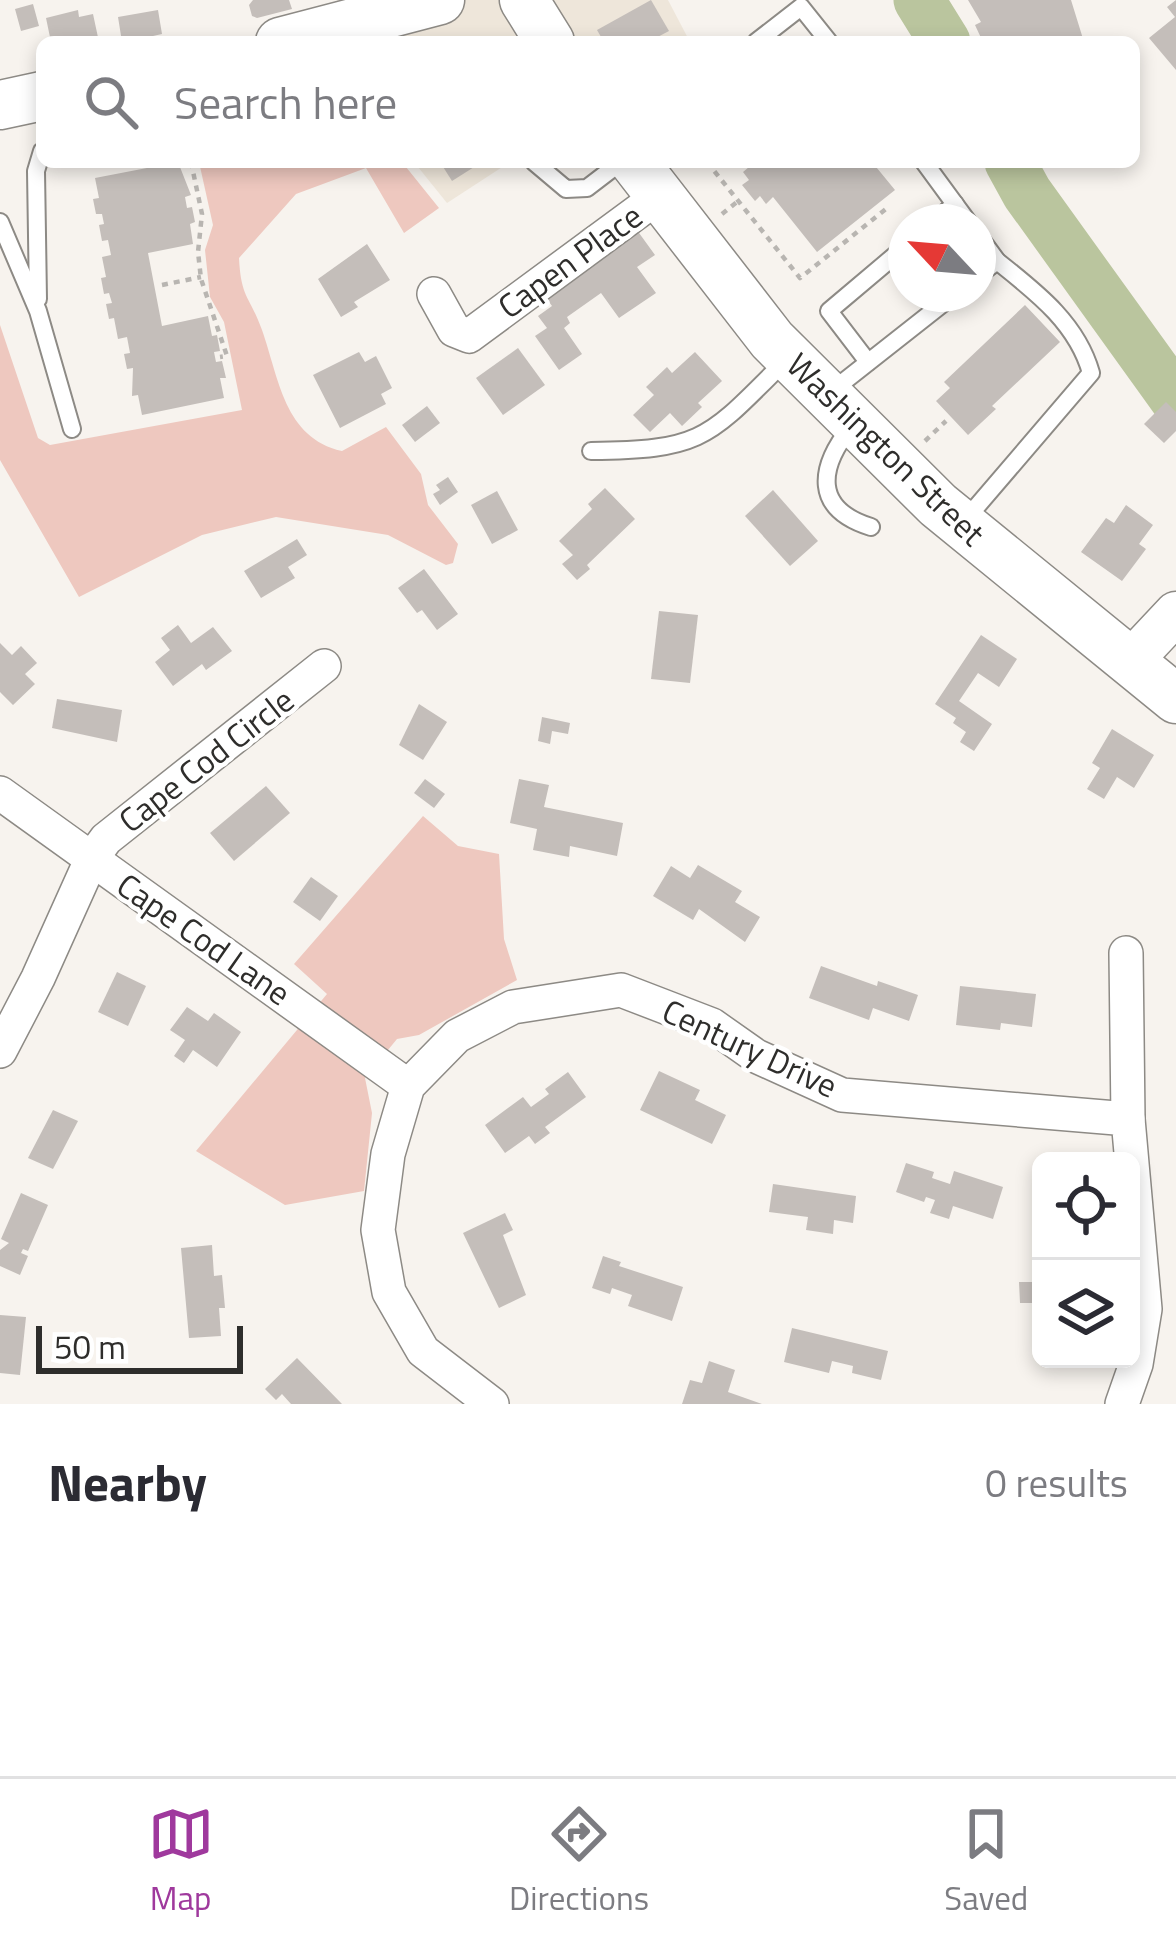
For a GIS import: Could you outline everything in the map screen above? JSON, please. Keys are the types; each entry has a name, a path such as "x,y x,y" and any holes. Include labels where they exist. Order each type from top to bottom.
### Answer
{"main road":[{"path":"309,36 440,0"},
{"path":"524,0 546,36"},
{"path":"0,106 36,97"},
{"name":"Washington Street","path":"641,171 789,357 962,525 1176,699"}],"street":[{"name":"Capen Place","path":"434,294 454,330 469,335 641,171"},
{"path":"1129,663 1176,613"},
{"name":"Cape Cod Circle","path":"92,858 106,839 324,666"},
{"name":"Cape Cod Lane","path":"0,793 408,1086"},
{"path":"0,1051 92,858"},
{"path":"1122,1404 1136,1364 1145,1309 1128,1119 1126,953"},
{"name":"Century Drive","path":"492,1404 423,1351 389,1292 379,1231 388,1154 408,1086 457,1036 513,1007 621,990 712,1025 757,1056 842,1095 1128,1119"}],"lane":[{"path":"764,36 800,7 824,36"},
{"path":"37,168 38,311"},
{"path":"541,168 566,189 586,188 613,168"},
{"path":"928,168 955,204"},
{"path":"0,222 38,311 72,429"},
{"path":"868,362 829,311 888,261"},
{"path":"962,525 1091,373 1084,346 1066,322 997,261"},
{"path":"871,527 838,510 829,496 826,476 841,408 868,362 932,312"},
{"path":"591,451 654,450 691,442 727,419 789,357"}],"path":[{"path":"191,168 202,214 201,277 227,356 220,356"},
{"path":"712,168 800,278 886,209"},
{"path":"722,214 738,201"},
{"path":"162,285 201,277"},
{"path":"926,441 946,422"}],"shaded area":[{"path":"337,0 668,0 687,36 347,36"},
{"path":"200,168 366,168 296,194 239,258 244,290 296,420 323,444 342,451 386,427 421,474 428,505 458,544 453,563 446,565 388,535 276,517 202,535 79,597 0,460 0,325 38,438 50,445 242,410 224,322 210,297 205,250 213,225"},
{"path":"366,168 407,168 439,208 404,233"},
{"path":"419,168 501,168 447,203"},
{"path":"423,816 458,846 499,854 504,939 517,980 419,1035 397,1039 365,1078 372,1113 364,1191 285,1205 196,1151 327,994 294,964"}],"building":[{"path":"253,0 289,0 292,9 257,18 249,5"},
{"path":"651,0 669,31 659,36 600,36 597,30"},
{"path":"968,0 1071,0 1082,36 980,36 975,25 981,22"},
{"path":"1176,0 1176,70 1149,38 1175,17 1167,7"},
{"path":"33,4 39,26 21,31 15,9"},
{"path":"78,10 79,17 93,14 98,36 50,36 46,18"},
{"path":"158,10 162,34 121,36 118,17"},
{"path":"147,168 180,168 191,195 185,197 195,222 190,224 193,244 148,253 162,326 208,316 220,351 214,352 216,362 222,361 226,378 220,378 224,398 142,415 138,395 132,396 133,368 127,369 124,354 130,353 127,337 118,339 106,304 112,303 109,293 104,294 102,257 111,255 108,240 102,241 102,214 96,214 95,178"},
{"path":"444,168 473,168 452,181"},
{"path":"748,168 877,168 895,190 817,252 773,197 766,204 760,196 755,201 742,185 749,180 743,172"},
{"path":"634,226 655,255 637,267 656,293 619,318 601,293 567,317 570,323 564,328 582,354 559,370 535,336 547,328 538,316 552,306 539,288"},
{"path":"367,244 390,280 354,302 358,307 341,317 318,279"},
{"path":"1025,305 1060,342 968,435 936,401 950,388 944,382"},
{"path":"518,348 545,385 503,415 476,378"},
{"path":"359,352 365,362 376,356 392,388 381,394 386,404 340,428 313,375"},
{"path":"695,352 722,381 682,426 670,413 650,432 633,415 654,395 646,387 667,367 672,373"},
{"path":"1166,402 1176,412 1176,431 1164,443 1144,424"},
{"path":"427,406 440,423 415,442 402,425"},
{"path":"448,477 458,492 440,505 433,494 440,490 436,485"},
{"path":"605,488 635,519 577,580 562,564 573,555 559,541 592,509 588,504"},
{"path":"773,490 818,541 790,566 745,516"},
{"path":"497,491 518,530 492,544 471,505"},
{"path":"1126,505 1153,525 1139,544 1146,549 1122,581 1081,552 1106,518 1114,523"},
{"path":"297,539 307,555 288,567 295,578 261,598 244,571"},
{"path":"424,569 458,614 437,630 398,588"},
{"path":"659,611 698,615 690,683 651,679"},
{"path":"178,625 191,643 213,627 232,651 206,670 202,664 173,686 155,662 170,650 161,638"},
{"path":"981,635 1017,659 999,687 978,673 959,701 992,724 974,751 960,742 966,732 953,723 956,718 935,704"},
{"path":"0,643 12,655 21,646 37,663 25,674 35,684 13,705 0,692"},
{"path":"57,699 122,710 117,742 52,728"},
{"path":"419,704 447,722 423,760 399,745"},
{"path":"542,717 570,723 568,734 552,731 550,744 538,741"},
{"path":"1112,729 1154,755 1134,788 1117,777 1104,799 1087,789 1100,768 1092,763"},
{"path":"425,779 445,794 434,808 414,793"},
{"path":"519,779 549,785 544,807 623,823 617,856 570,846 569,857 533,850 537,829 510,823"},
{"path":"266,786 290,813 234,861 210,833"},
{"path":"698,865 742,891 735,902 760,917 745,942 699,909 693,920 653,896 671,866 690,878"},
{"path":"311,877 338,896 320,921 293,902"},
{"path":"821,966 918,995 909,1021 873,1008 869,1020 809,998"},
{"path":"117,972 146,986 128,1026 98,1012"},
{"path":"960,986 1036,994 1032,1027 1001,1023 1000,1030 956,1025"},
{"path":"187,1007 208,1021 214,1013 241,1032 217,1067 193,1050 184,1063 174,1056 185,1040 170,1030"},
{"path":"659,1071 700,1090 695,1100 726,1115 712,1144 640,1110"},
{"path":"568,1072 586,1097 545,1127 550,1133 535,1144 529,1136 505,1153 485,1125 523,1097 531,1107"},
{"path":"53,1110 78,1121 53,1169 28,1158"},
{"path":"906,1163 934,1172 932,1178 950,1184 954,1171 1003,1187 993,1219 953,1206 949,1219 930,1213 935,1200 926,1197 924,1202 896,1192"},
{"path":"773,1184 856,1196 853,1223 834,1220 833,1234 806,1230 808,1217 769,1212"},
{"path":"21,1193 48,1205 28,1251 21,1253 28,1256 20,1275 0,1266 0,1250 9,1243 1,1239"},
{"path":"505,1213 513,1230 503,1235 526,1295 499,1308 463,1233"},
{"path":"212,1245 214,1276 222,1275 221,1336 189,1338 181,1248"},
{"path":"603,1256 683,1287 672,1321 628,1306 632,1295 592,1288"},
{"path":"1019,1282 1032,1282 1032,1303 1020,1303"},
{"path":"0,1315 26,1317 20,1375 0,1373"},
{"path":"792,1328 888,1351 881,1380 852,1373 853,1366 832,1361 829,1373 784,1362"},
{"path":"297,1358 342,1404 291,1404 282,1394 276,1400 265,1389"},
{"path":"709,1361 735,1370 728,1392 762,1404 682,1404 690,1380 702,1383"}],"waterway":[{"path":"919,0 941,36"},
{"path":"1013,168 1176,400"}]}
